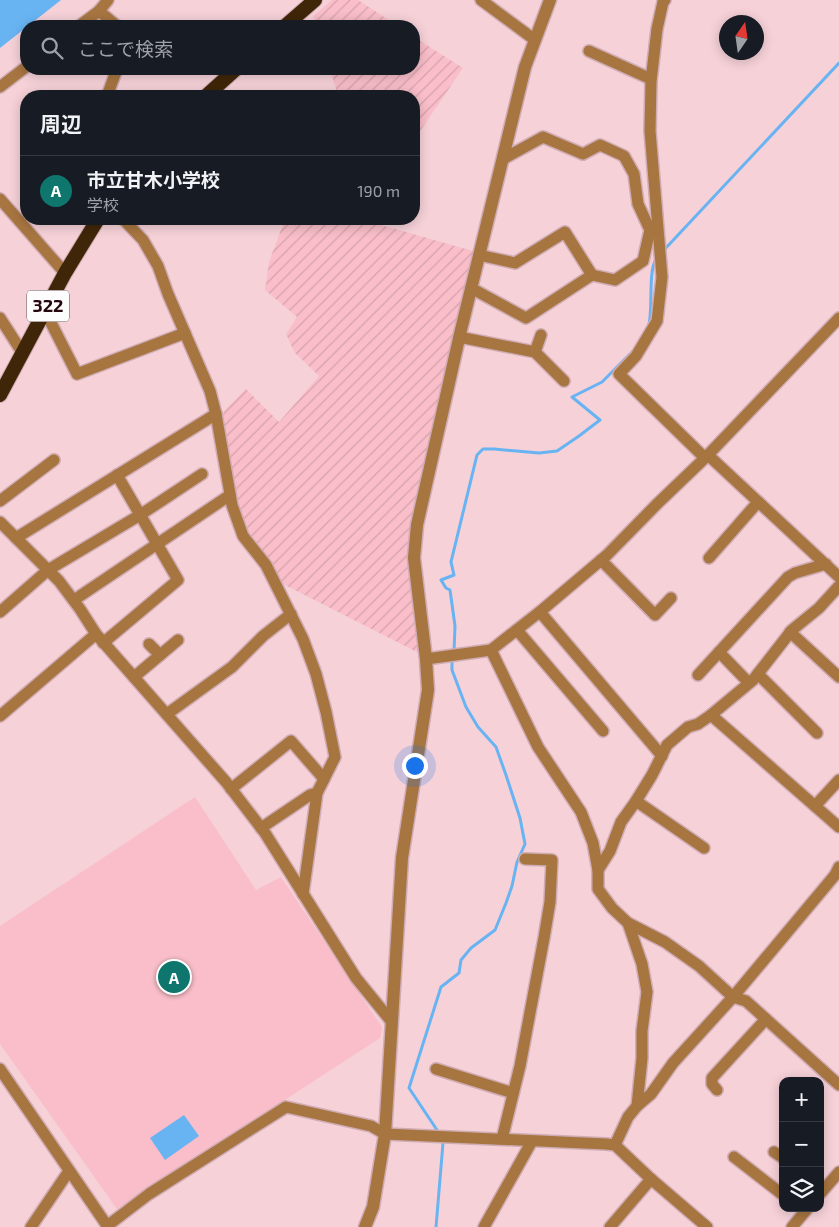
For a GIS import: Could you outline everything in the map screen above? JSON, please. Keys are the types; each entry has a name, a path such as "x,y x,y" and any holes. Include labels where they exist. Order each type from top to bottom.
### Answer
{"highway":[{"path":"292,20 315,0"},
{"path":"213,90 229,75"},
{"name":"322","path":"0,395 22,352 94,225"}],"street":[{"path":"87,20 99,11 108,0"},
{"path":"481,0 535,40"},
{"path":"366,1227 373,1207 385,1134 402,858 428,690 414,558 417,525 459,337 525,67 550,0"},
{"path":"665,0 657,29 651,79 650,132 662,277 657,321 636,356 619,374 839,577"},
{"path":"99,11 110,20"},
{"path":"589,51 651,79"},
{"path":"0,87 20,72"},
{"path":"109,90 115,75"},
{"path":"479,255 515,262 565,232 592,275 614,280 643,261 650,230 638,204 634,174 624,156 600,145 583,154 543,136 503,159"},
{"path":"0,199 20,221"},
{"path":"23,225 66,273"},
{"path":"129,225 143,240 158,266 210,391 232,504 243,536 266,565 303,639 316,674 326,712 335,757 317,793 303,894"},
{"path":"471,288 526,318 592,275"},
{"path":"45,312 76,374 185,332"},
{"path":"0,318 22,352"},
{"path":"426,659 491,650 540,612 601,560 707,456 839,318"},
{"path":"535,352 541,335"},
{"path":"459,337 535,352 564,381"},
{"path":"16,538 216,414"},
{"path":"0,501 54,460"},
{"path":"0,612 48,570 140,516 202,474"},
{"path":"2,711 178,580 117,475"},
{"path":"74,600 230,495"},
{"path":"709,558 758,502"},
{"path":"0,522 59,581 100,639 231,789 261,828 356,978 391,1021"},
{"path":"601,560 655,615 671,598"},
{"path":"698,675 788,578 795,573 826,564"},
{"path":"598,870 610,850 621,822 652,775 668,745 688,726 698,724 711,715 753,678 790,632 819,608 839,586"},
{"path":"540,612 662,756"},
{"path":"167,714 232,667 263,636 291,614"},
{"path":"517,630 603,731"},
{"path":"790,632 839,677"},
{"path":"134,677 178,640"},
{"path":"149,644 160,655"},
{"path":"491,650 538,746 581,812 593,843 598,870 598,889 612,908 628,923 665,942 699,966 733,997 746,1001 839,1085"},
{"path":"718,652 753,678 817,733"},
{"path":"711,715 839,827"},
{"path":"231,789 291,742 324,779"},
{"path":"815,806 839,780"},
{"path":"261,828 310,795 317,793"},
{"path":"636,801 704,848"},
{"path":"502,1139 520,1066 550,902 552,860 525,858"},
{"path":"615,1145 628,1118 637,1106 652,1094 679,1056 733,997 835,876 839,867"},
{"path":"628,923 642,964 647,992 642,1031 642,1058 637,1106"},
{"path":"717,1090 712,1084 712,1078 766,1019"},
{"path":"436,1068 513,1093"},
{"path":"0,1069 108,1226 149,1194 286,1107 371,1126 385,1134 615,1145 707,1227"},
{"path":"484,1227 532,1141"},
{"path":"734,1157 779,1192"},
{"path":"31,1227 69,1171"},
{"path":"824,1187 839,1172"},
{"path":"610,1227 651,1179"},
{"path":"792,1227 803,1212"}],"shaded area":[{"path":"332,0 358,0 389,20 314,20 313,16"},
{"path":"420,41 463,68 420,131 420,90 336,90 332,75 420,75"},
{"path":"283,225 381,225 473,251 419,487 408,568 419,653 279,582 246,534 237,507 220,428 224,411 246,389 279,422 319,376 295,353 286,334 297,317 265,290 269,262"},
{"path":"195,797 256,890 281,877 382,1027 380,1038 117,1209 0,1044 0,926"}],"water":[{"path":"0,0 61,0 36,20 20,20 20,32 0,48"},
{"path":"184,1115 199,1136 165,1160 150,1138"}],"waterway":[{"path":"664,250 839,63"},
{"path":"649,324 651,281 656,259"},
{"path":"454,652 455,626 450,590 446,588 441,580 454,575 451,562 477,455 483,449 539,453 557,451 600,420 572,397 602,382 635,349"},
{"path":"439,1133 409,1088 441,987 459,973 461,960 471,948 495,930 512,886 517,862 525,844 520,818 496,747 478,727 466,707 452,670 452,658"},
{"path":"436,1227 442,1139"}],"place":[{"name":"市立甘木小学校","path":"174,977"}]}
